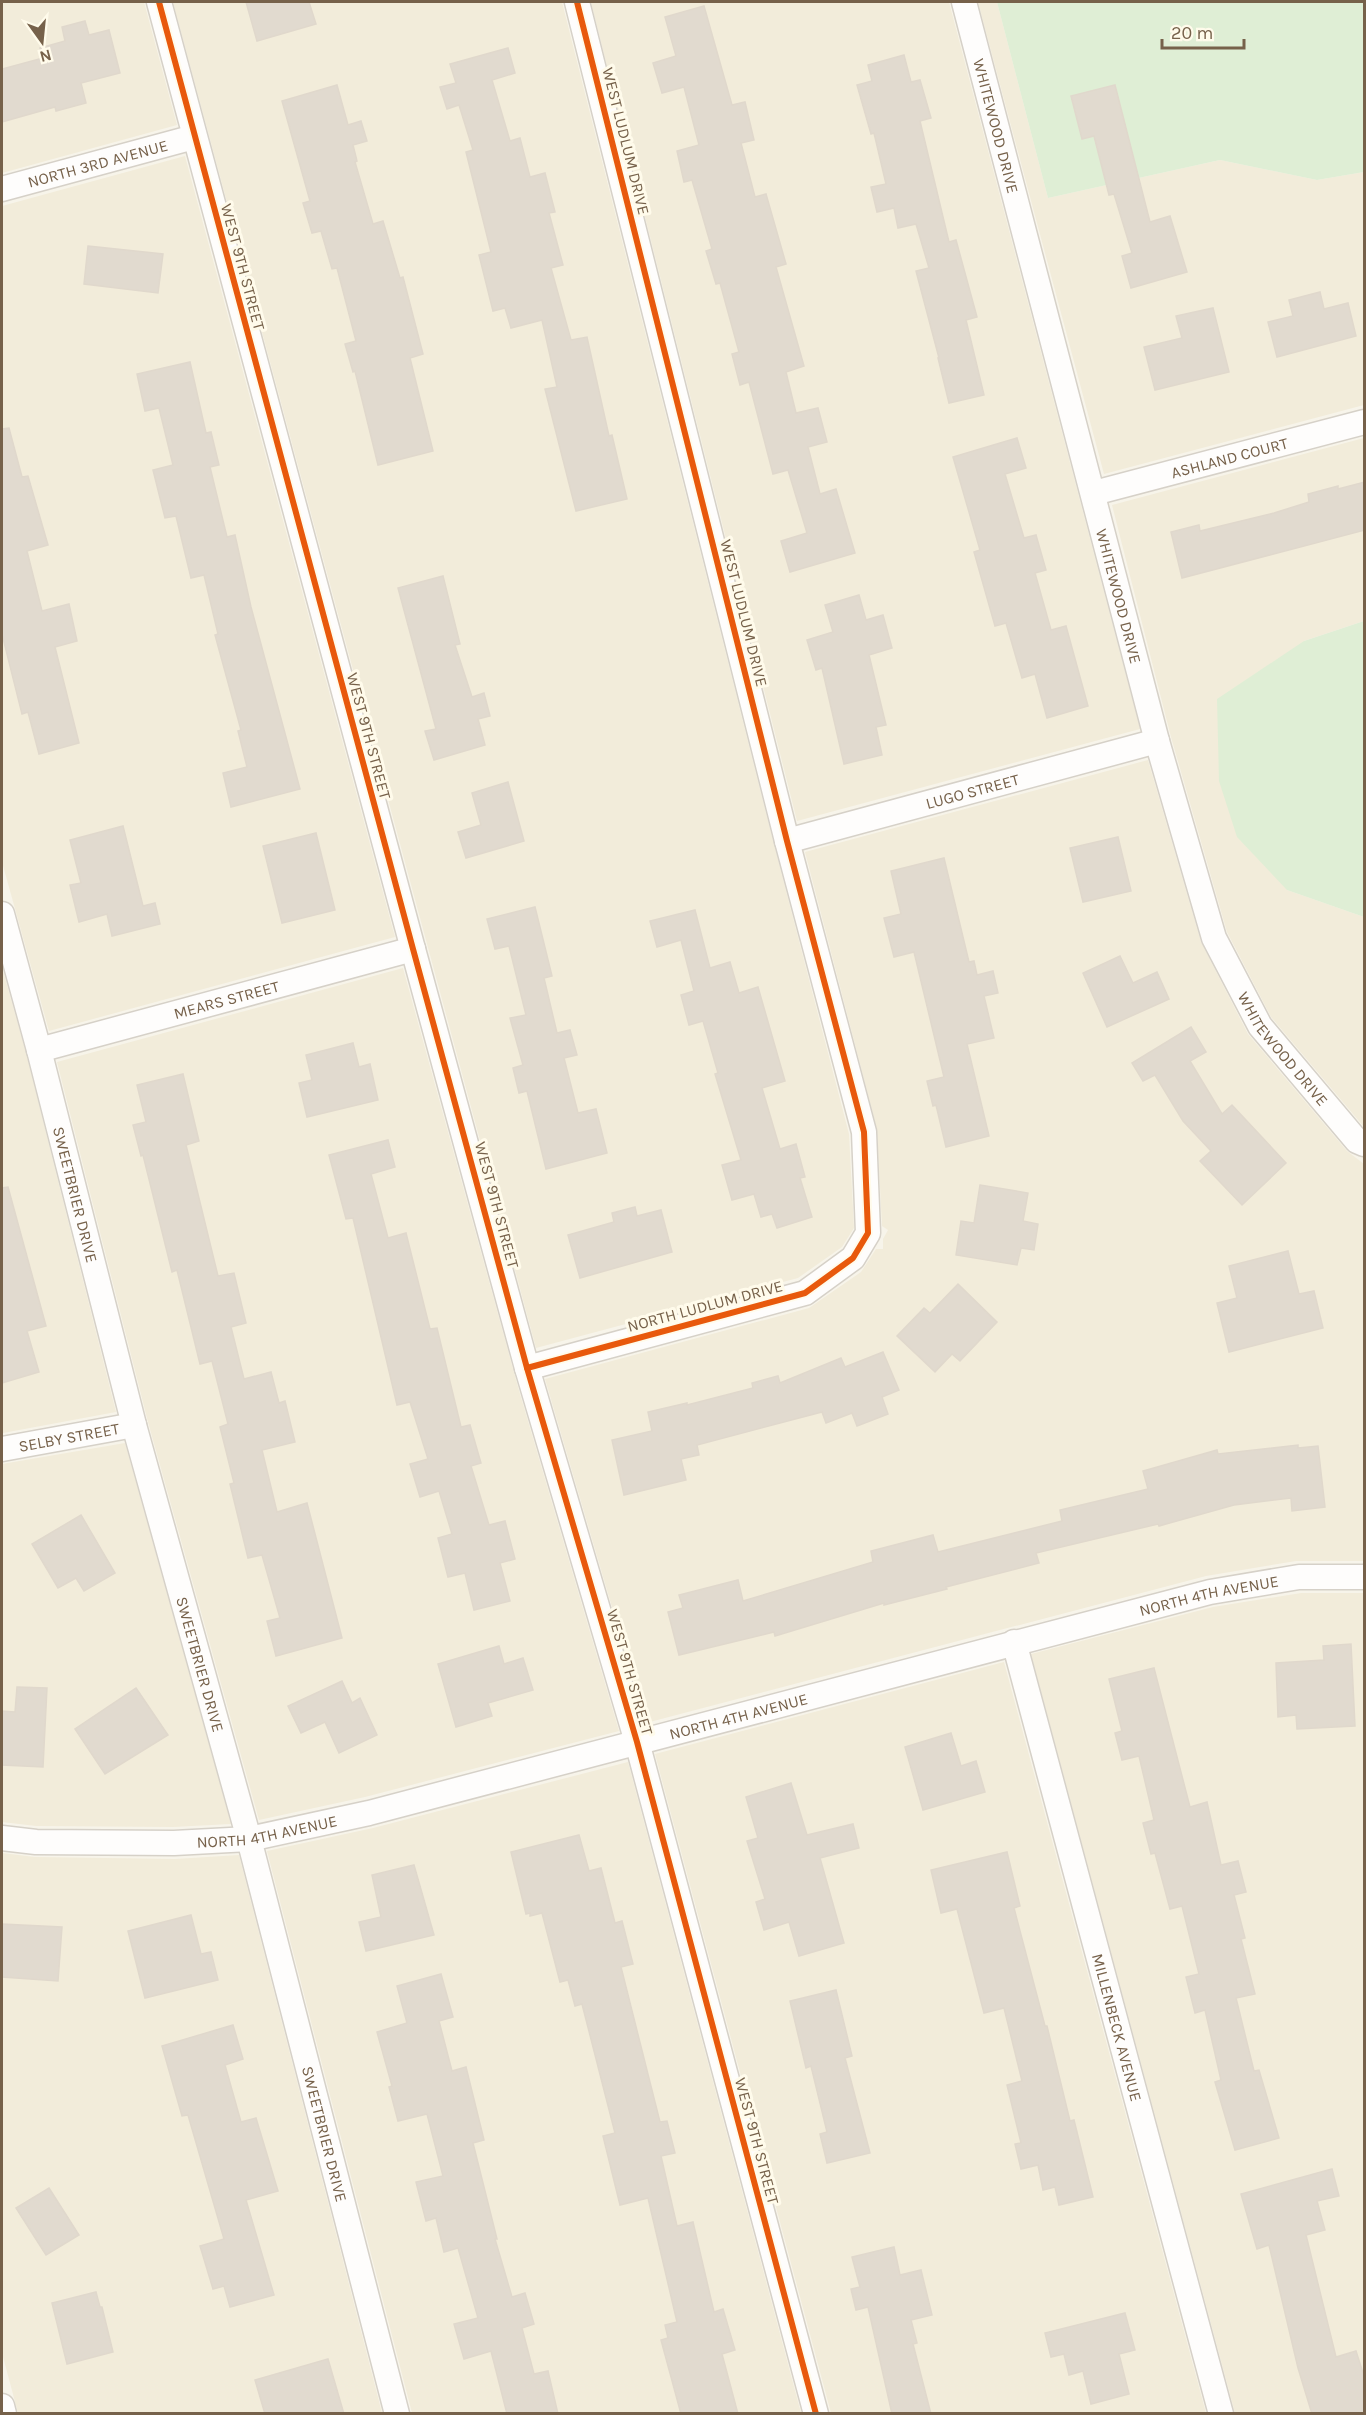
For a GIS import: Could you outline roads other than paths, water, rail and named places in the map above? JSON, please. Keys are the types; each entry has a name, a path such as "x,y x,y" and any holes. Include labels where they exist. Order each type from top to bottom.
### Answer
{"street":[{"name":"WEST 9TH STREET","path":"159,2 527,1368 637,1742 816,2414"},
{"name":"WEST LUDLUM DRIVE","path":"577,2 787,841 864,1132 868,1233"},
{"name":"WHITEWOOD DRIVE","path":"964,2 1157,741 1211,927 1260,1026 1357,1141 1365,1144"},
{"name":"NORTH 3RD AVENUE","path":"2,189 194,137"},
{"name":"ASHLAND COURT","path":"1094,494 1365,422"},
{"name":"LUGO STREET","path":"787,841 1157,741"},
{"name":"SWEETBRIER DRIVE","path":"2,914 39,1050 134,1425 249,1839 397,2414"},
{"name":"MEARS STREET","path":"39,1050 413,949"},
{"name":"NORTH LUDLUM DRIVE","path":"527,1368 805,1293 852,1258 868,1233"},
{"name":"SELBY STREET","path":"2,1449 134,1425"},
{"name":"NORTH 4TH AVENUE","path":"2,1838 36,1842 174,1843 249,1839 369,1813 1210,1592 1299,1577 1365,1577"},
{"name":"MILLENBECK AVENUE","path":"1014,1642 1221,2414"},
{"path":"2,2406 4,2414"}]}
